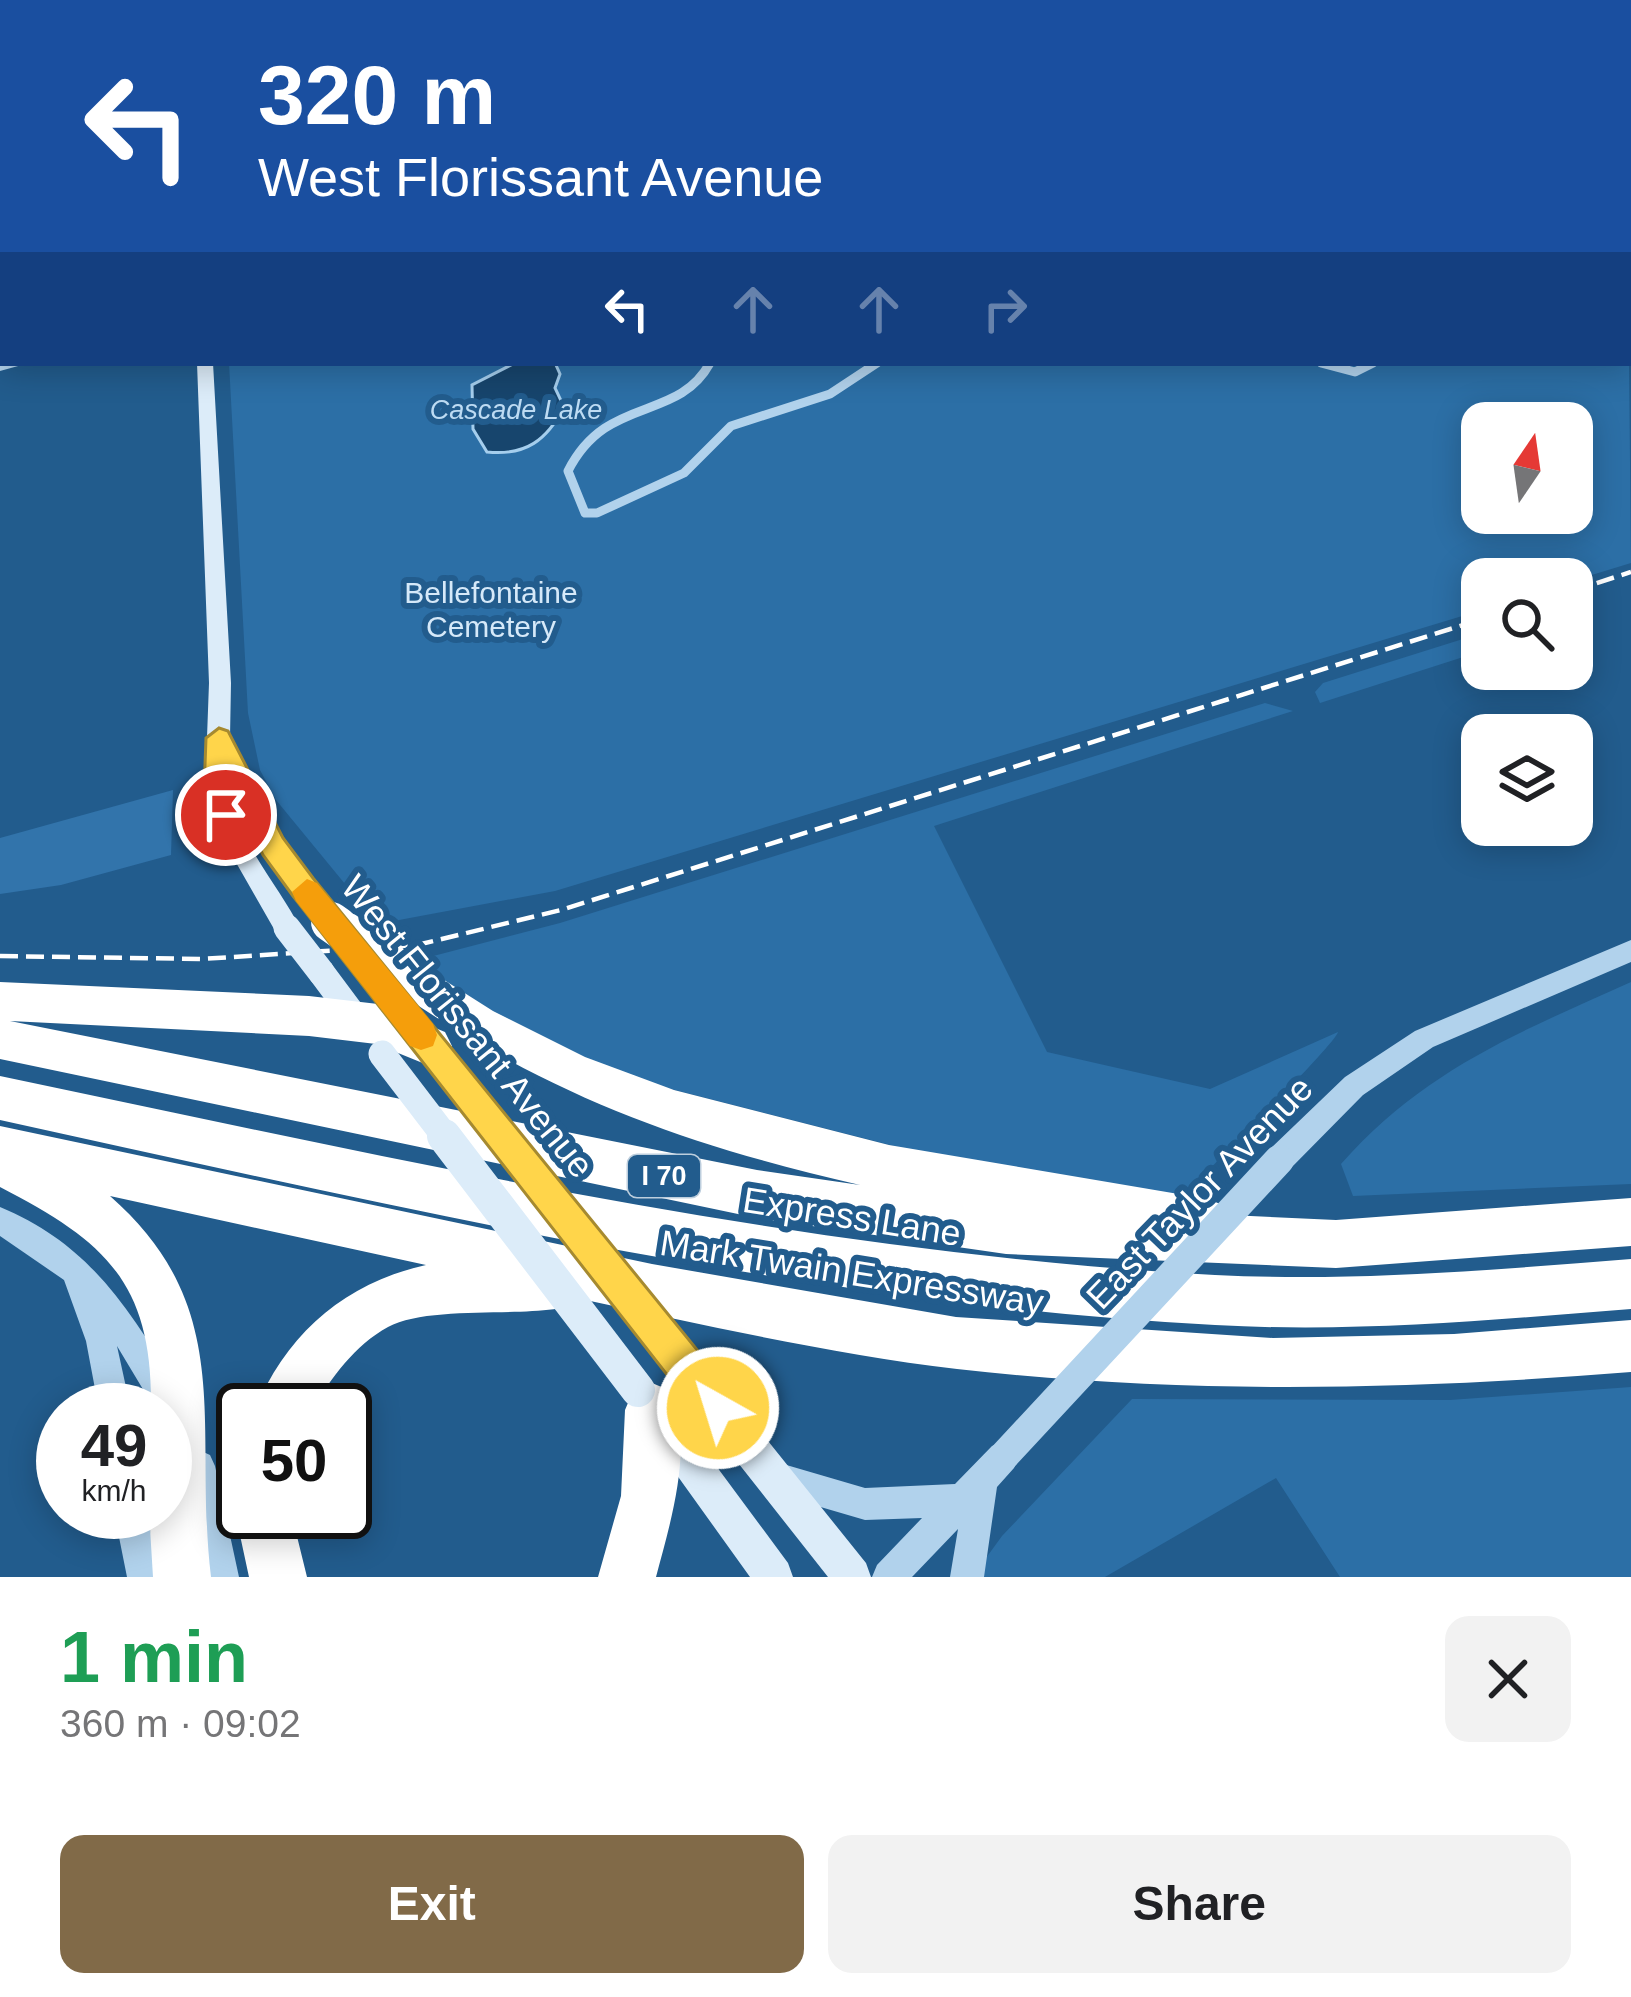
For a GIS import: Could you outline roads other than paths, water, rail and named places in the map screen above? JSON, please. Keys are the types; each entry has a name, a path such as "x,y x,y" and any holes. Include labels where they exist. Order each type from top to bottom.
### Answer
{"highway":[{"path":"332,922 379,966 507,1043 742,1131 887,1169 1336,1244"},
{"path":"0,1001 370,1038 438,1056"},
{"name":"Mark Twain Expressway","path":"0,1039 880,1215 1108,1238 1336,1244 1631,1222"},
{"name":"Express Lane","path":"0,1098 744,1249 1019,1289 1238,1304 1368,1303 1631,1284"},
{"name":"Mark Twain Expressway","path":"0,1149 652,1289 956,1343 1181,1361 1454,1360 1631,1346"},
{"path":"0,1162 88,1209 139,1253 167,1305 176,1337 178,1383"},
{"path":"300,1383 320,1350 354,1318 421,1287 652,1289"},
{"path":"627,1577 649,1496 645,1400"},
{"path":"176,1539 182,1577"},
{"path":"269,1539 278,1577"}],"main road":[{"name":"West Florissant Avenue","path":"206,366 218,792 228,823 287,928 774,1577"},
{"name":"West Florissant Avenue","path":"219,738 273,846 332,922"},
{"name":"West Florissant Avenue","path":"379,966 438,1056 852,1577"}],"street":[{"path":"708,366 697,386 606,421 582,443 568,471 568,484 590,515 684,473 731,426 830,394 872,366"},
{"path":"1339,366 1363,370 1368,366"},
{"name":"East Taylor Avenue","path":"889,1577 1354,1085 1424,1039 1631,951"},
{"path":"0,1221 73,1266 118,1313 158,1383"},
{"path":"73,1266 101,1341 110,1383"},
{"path":"192,1450 201,1471 222,1577"},
{"path":"772,1476 831,1498 865,1504 983,1479 967,1577"},
{"path":"136,1539 144,1577"}],"water":[{"name":"Cascade Lake","path":"509,366 556,366 560,374 555,388 564,407 534,443 513,451 487,452 473,429 472,385"}],"railway":[{"path":"1593,584 1631,572"},
{"path":"0,956 202,959 417,945 561,910 1461,626"}],"park label":[{"name":"Bellefontaine Cemetery","path":"491,610"}]}
